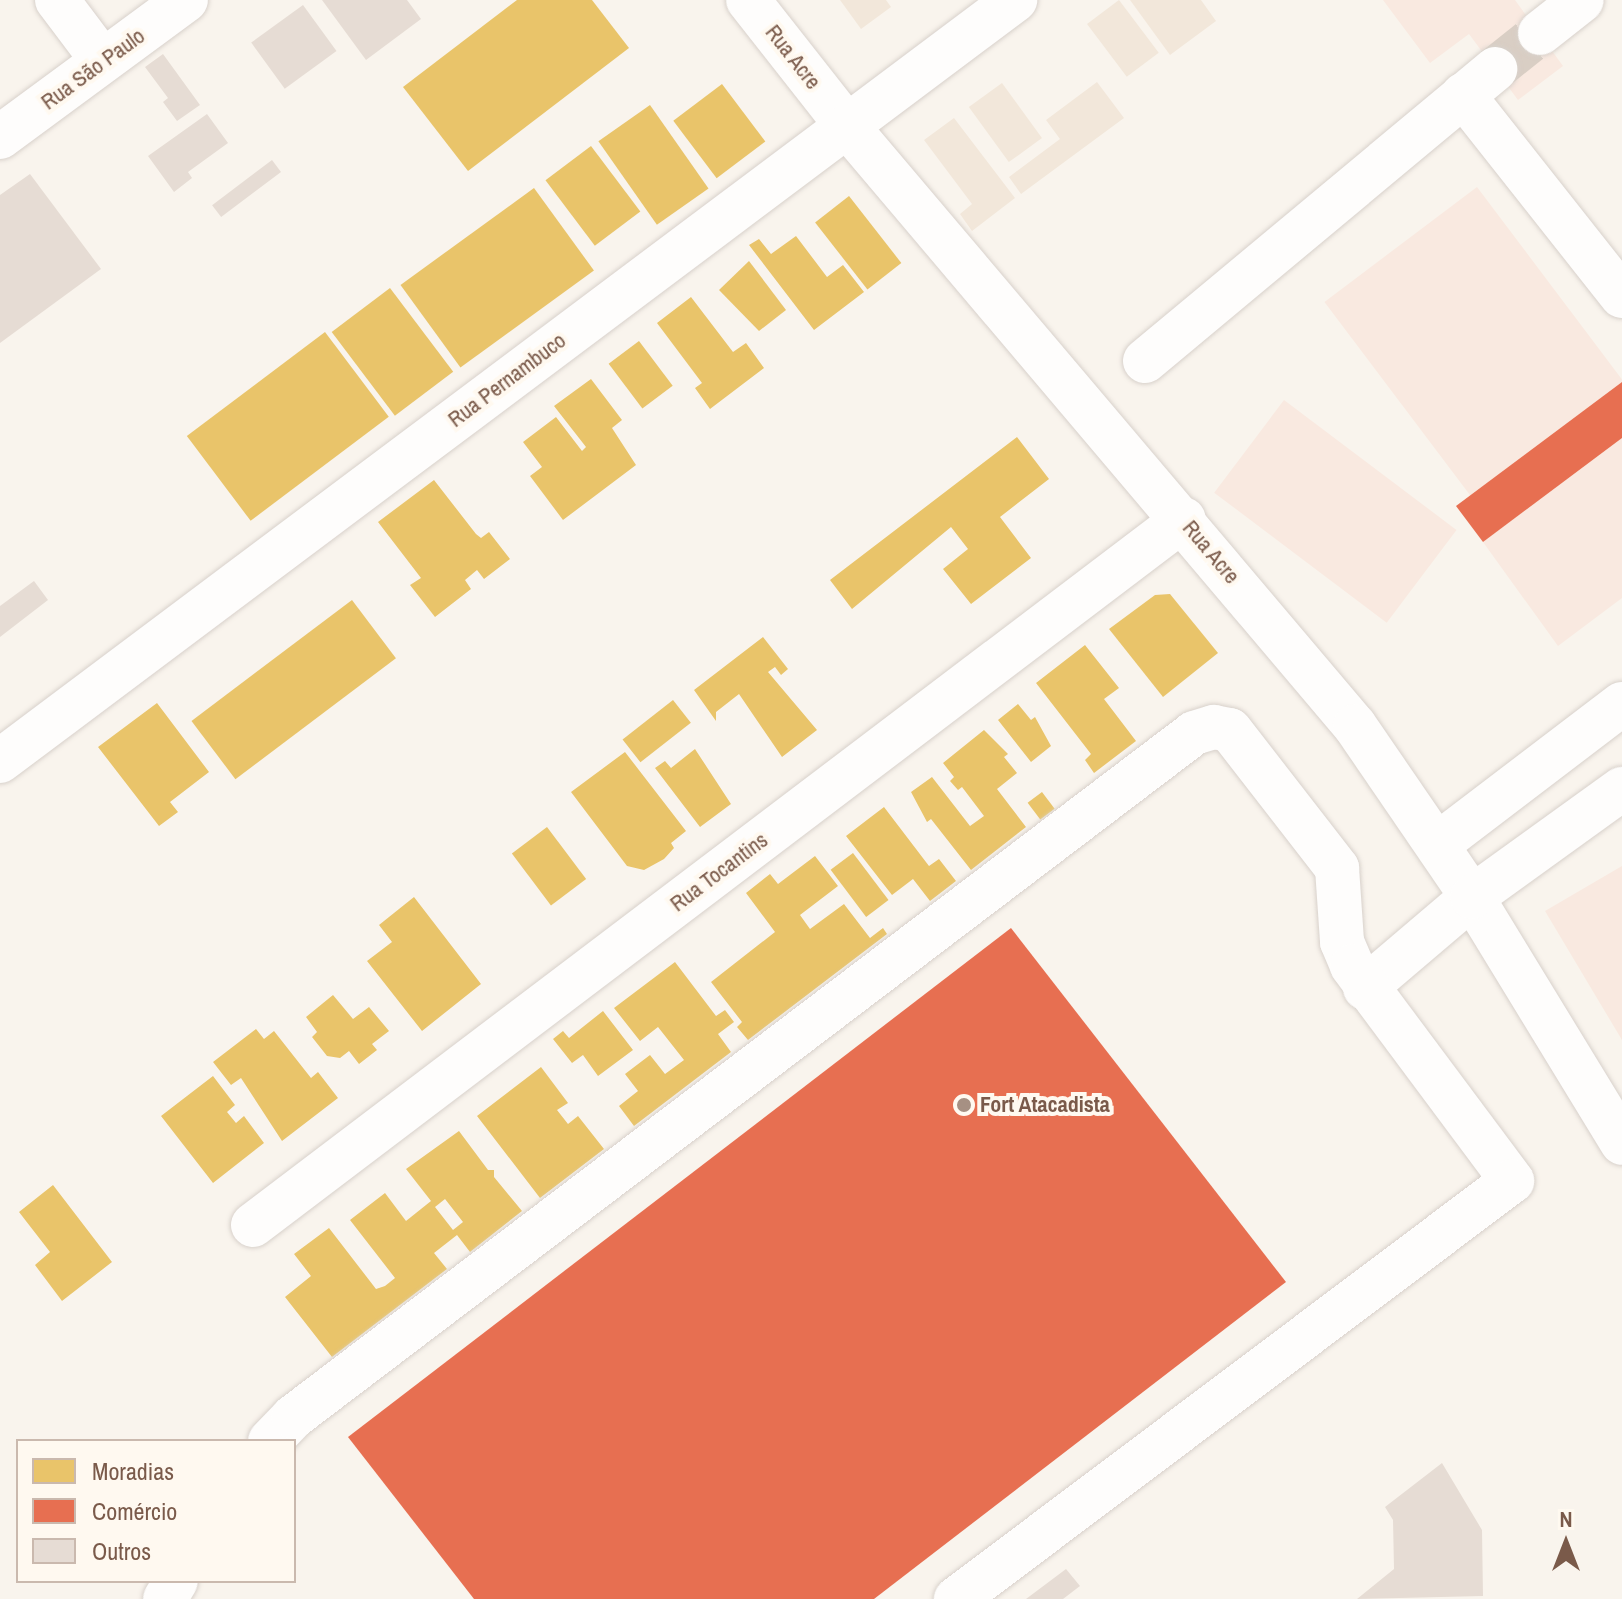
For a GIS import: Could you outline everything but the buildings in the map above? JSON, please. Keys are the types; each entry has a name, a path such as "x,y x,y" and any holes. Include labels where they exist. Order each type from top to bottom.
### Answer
{"street":[{"path":"57,0 103,61"},
{"name":"Rua São Paulo","path":"0,137 186,0"},
{"name":"Rua Acre","path":"748,0 847,126 1184,519 1355,726 1472,897 1622,1143"},
{"name":"Rua Pernambuco","path":"0,761 1015,0"},
{"path":"1540,33 1582,0"},
{"path":"1145,361 1479,82 1622,296"},
{"name":"Rua Tocantins","path":"253,1225 1184,519"},
{"path":"1438,844 1620,712"},
{"path":"272,1439 293,1417 1194,733 1214,727 1230,730 1337,868 1342,942 1365,988 1512,1181 956,1599"},
{"path":"1365,988 1472,897 1622,789"}],"shaded area":[{"path":"840,0 886,0 891,7 861,29"},
{"path":"1119,0 1159,53 1127,77 1087,24"},
{"path":"1130,0 1201,0 1216,21 1170,55"},
{"path":"1383,0 1515,0 1563,66 1518,100 1469,34 1430,63"},
{"path":"1097,82 1124,118 1021,194 1009,177 1060,139 1046,120"},
{"path":"1002,83 1042,138 1009,162 969,107"},
{"path":"954,118 1015,198 972,231 960,214 972,204 924,140"},
{"path":"1477,187 1622,382 1471,496 1324,302"},
{"path":"1284,400 1457,530 1387,623 1214,493"},
{"path":"1622,438 1622,598 1558,646 1483,542"},
{"path":"1622,866 1622,1040 1545,911"}],"tunnel":[{"path":"1495,69 1540,33"}],"place":[{"name":"Fort Atacadista","path":"964,1105"}]}
